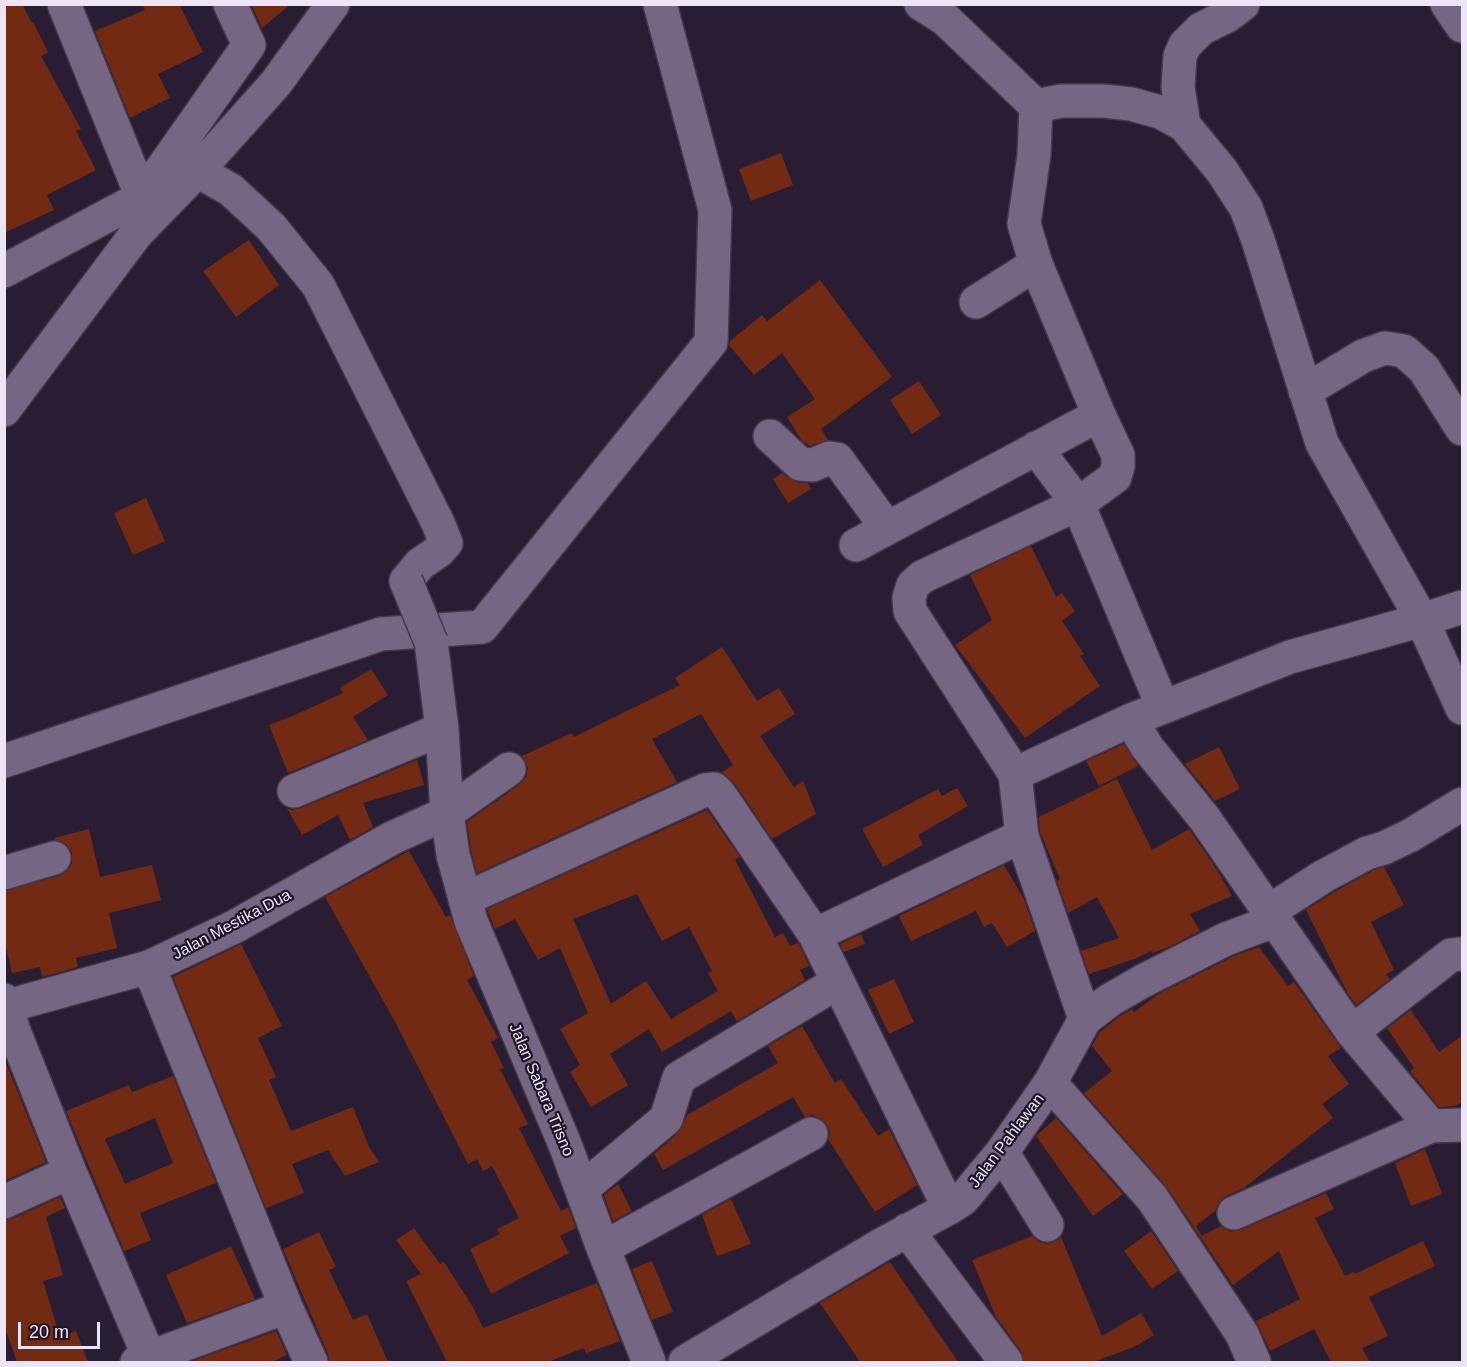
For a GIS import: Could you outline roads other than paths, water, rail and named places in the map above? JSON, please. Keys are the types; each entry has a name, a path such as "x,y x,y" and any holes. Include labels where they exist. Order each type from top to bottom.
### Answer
{"street":[{"path":"64,4 142,196"},
{"path":"4,271 142,196 249,45 230,4"},
{"path":"4,410 136,234 200,168 276,83 333,4"},
{"path":"4,761 381,634 482,627 711,342 715,210 660,4"},
{"path":"921,4 945,19 1036,106 1034,155 1024,224 1036,264 1118,455 1115,477 1078,504 922,577 914,585 909,598 910,611 1015,774 1022,837 1085,1019"},
{"path":"1184,125 1178,87 1180,56 1185,45 1201,29 1227,16 1243,4"},
{"path":"1447,4 1462,26"},
{"path":"1036,106 1061,101 1131,104 1160,112 1184,125 1222,171 1246,208 1258,240 1322,443 1422,620 1462,708"},
{"name":"Jalan Sabara Trisno","path":"200,168 203,174 231,190 271,227 318,285 446,543 439,551 420,564 406,581 431,642 442,729 447,813 453,855 471,921 582,1189 603,1248 650,1362"},
{"path":"976,302 1036,264"},
{"path":"1305,391 1362,356 1385,348 1404,351 1424,369 1462,429"},
{"path":"856,545 1099,415"},
{"path":"770,436 800,464 813,465 829,458 837,459 887,528"},
{"path":"1036,448 1078,504 1163,707"},
{"path":"1015,774 1131,720 1290,657 1462,607"},
{"path":"1131,720 1147,747 1205,819 1352,1032 1447,1126 1234,1213"},
{"path":"294,791 442,729"},
{"name":"Jalan Mestika Dua","path":"8,1011 149,967 234,927 392,838 447,813 509,769"},
{"path":"465,899 705,790 714,789 814,935 949,1208"},
{"name":"Jalan Pahlawan","path":"685,1362 963,1198 1002,1152 1050,1083 1085,1019 1110,1000 1271,916 1324,876 1411,835 1462,804"},
{"path":"814,935 1022,837"},
{"path":"4,873 54,858"},
{"path":"1352,1032 1451,955 1462,954"},
{"path":"149,967 286,1307 311,1362"},
{"path":"582,1189 666,1119 679,1078 838,982"},
{"path":"8,1011 143,1361 286,1307"},
{"path":"1050,1083 1152,1198 1242,1334 1254,1362"},
{"path":"603,1248 811,1134"},
{"path":"1002,1152 1047,1225"},
{"path":"4,1202 70,1172"},
{"path":"907,1230 1006,1362"}]}
